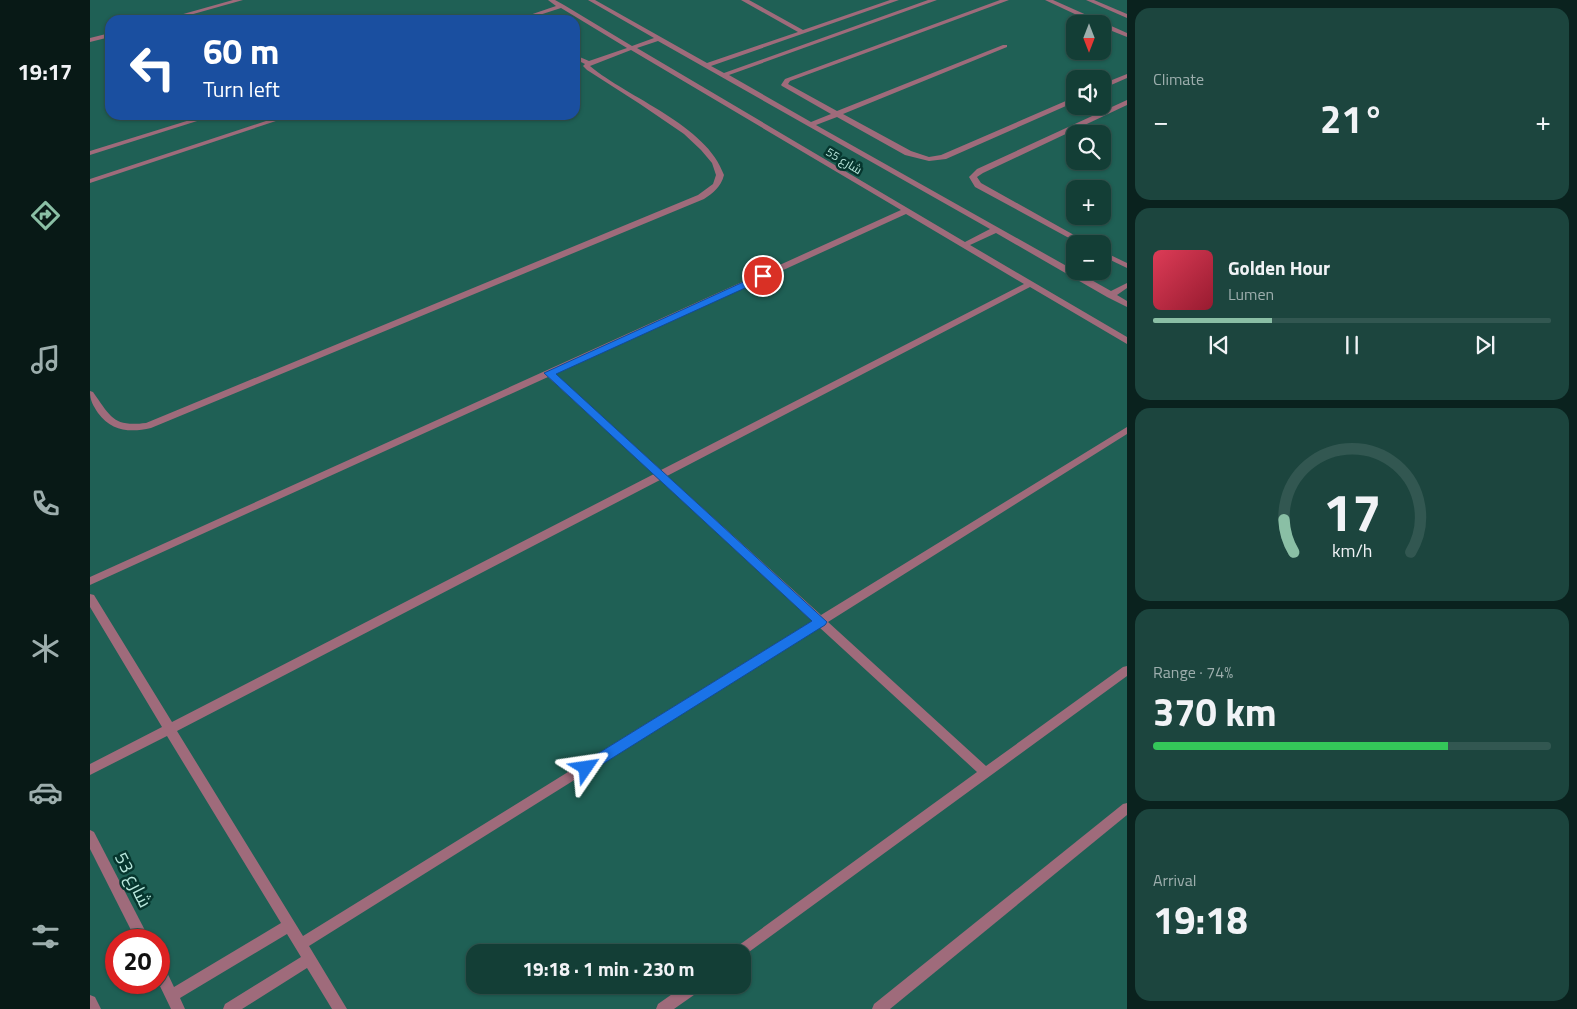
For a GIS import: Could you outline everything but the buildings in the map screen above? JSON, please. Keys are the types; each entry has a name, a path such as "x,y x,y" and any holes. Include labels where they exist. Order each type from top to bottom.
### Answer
{"lane":[{"path":"184,15 240,0"},
{"name":"شارع 55","path":"551,0 578,15"},
{"name":"شارع 55","path":"591,0 1127,304"},
{"path":"744,0 803,32"},
{"path":"707,65 896,0"},
{"path":"723,75 934,0"},
{"path":"1006,0 784,82 784,85 914,155 936,159 1066,103"},
{"path":"1048,0 1082,15"},
{"path":"1089,0 1127,16"},
{"path":"534,15 562,6"},
{"name":"شارع 55","path":"580,16 1127,341"},
{"path":"1111,28 1127,35"},
{"path":"90,40 105,36"},
{"path":"580,59 589,63 660,38"},
{"path":"810,125 1005,46"},
{"path":"90,394 110,422 119,428 133,429 148,426 700,197 712,190 718,183 720,174 718,166 707,151 682,129 589,70 586,66 589,63"},
{"path":"1111,83 1127,76"},
{"path":"1070,235 978,185 974,177 980,171 1127,102"},
{"path":"90,153 197,120"},
{"path":"90,181 276,120"},
{"path":"90,581 906,211"},
{"path":"964,245 995,230"},
{"path":"1111,258 1127,266"},
{"path":"90,770 1030,284"},
{"path":"1110,295 1127,285"},
{"path":"549,373 986,773"},
{"path":"300,945 1127,430"},
{"path":"90,598 340,1009"},
{"path":"751,944 1127,670"},
{"path":"879,1009 1127,808"},
{"name":"شارع 53","path":"90,836 137,929"},
{"path":"172,996 288,926"},
{"path":"230,1009 309,959"},
{"path":"170,992 178,1009"},
{"path":"663,1009 684,994"},
{"path":"90,1002 94,1009"}],"shaded area":[{"path":"90,0 1127,0 1127,1009 90,1009"}],"route":[{"path":"586,768 821,622 549,373 763,276"}]}
